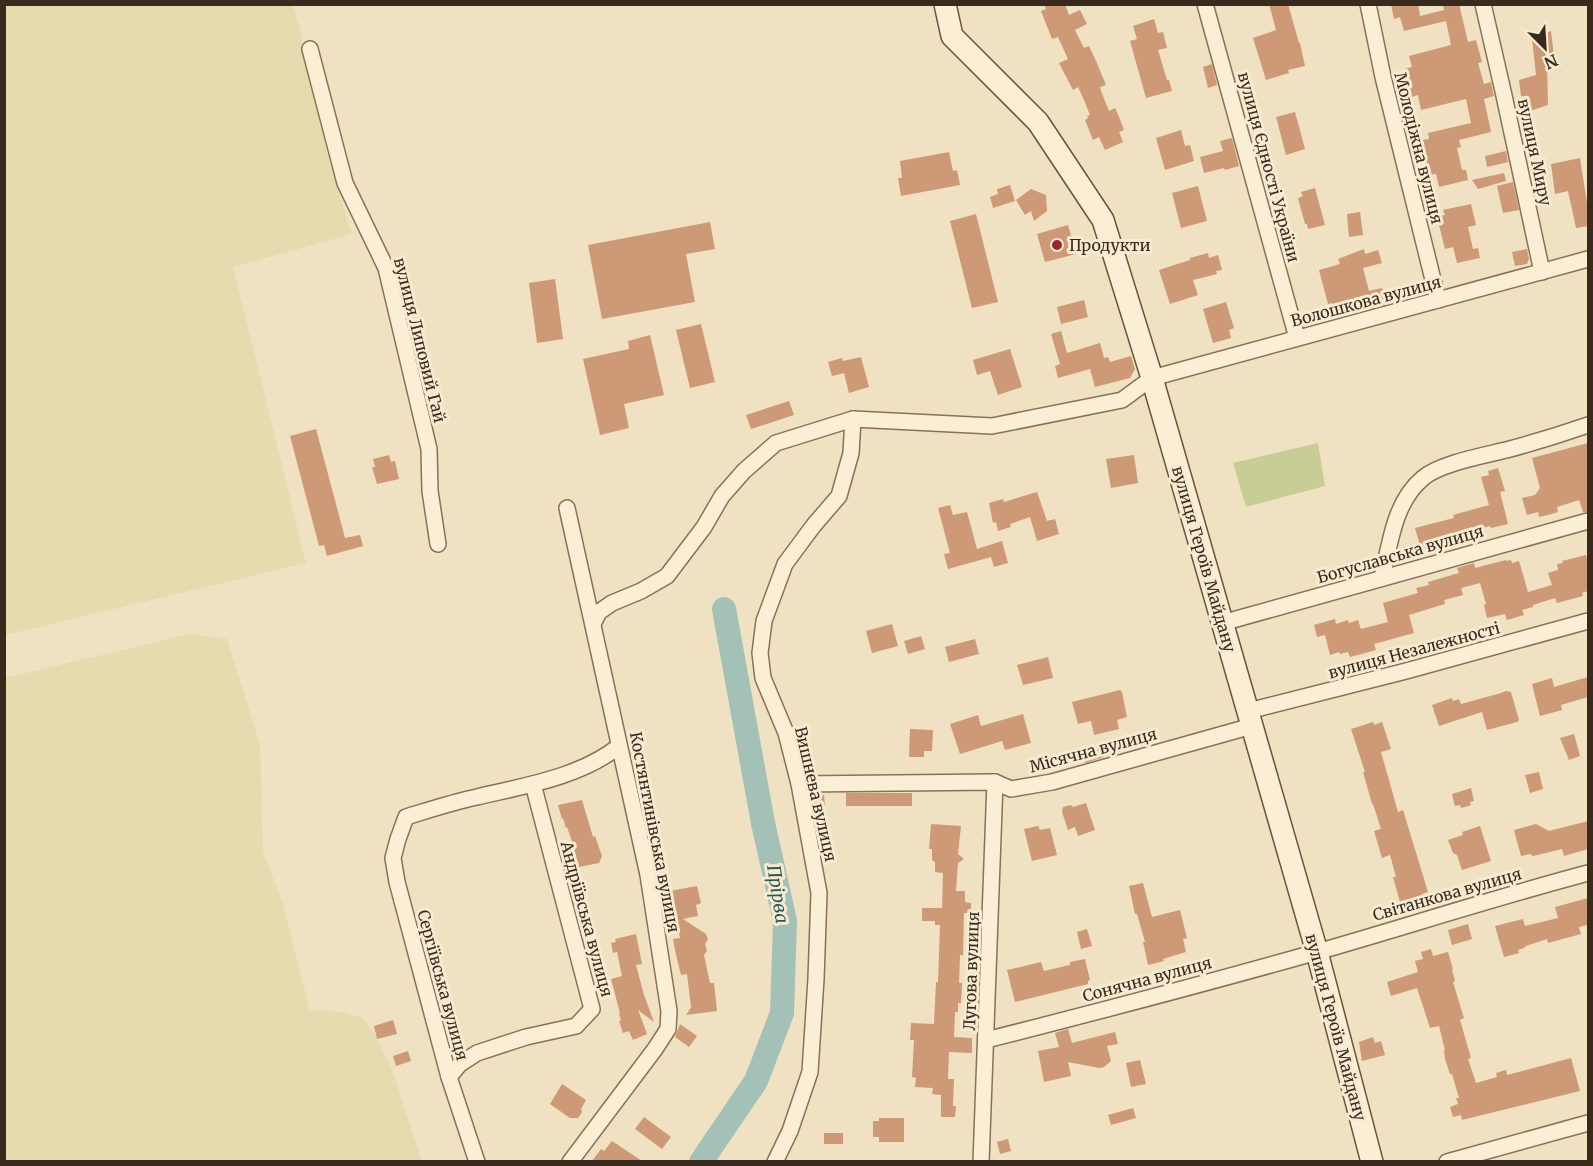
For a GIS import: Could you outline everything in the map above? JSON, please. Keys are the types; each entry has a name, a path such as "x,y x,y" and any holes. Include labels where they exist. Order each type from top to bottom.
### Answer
{"street":[{"name":"вулиця Героїв Майдану","path":"945,4 952,36 1038,122 1103,220 1152,378 1317,952 1372,1161"},
{"name":"вулиця Єдності України","path":"1205,4 1297,338"},
{"name":"Молодіжна вулиця","path":"1368,4 1394,123 1438,300"},
{"name":"вулиця Миру","path":"1483,4 1542,272"},
{"name":"вулиця Липовий Гай","path":"310,49 345,183 386,268 429,449 430,491 438,544"},
{"name":"Волошкова вулиця","path":"1152,378 1542,272 1587,264"},
{"path":"593,624 599,612 612,603 641,591 667,576 704,527 722,496 744,471 776,443 854,419 992,426 1122,400 1152,378"},
{"name":"Вишнева вулиця","path":"775,1161 790,1131 810,1072 819,893 799,784 786,733 763,678 760,653 764,621 785,564 839,496 851,453 854,419"},
{"path":"1382,578 1399,511 1423,478 1439,468 1545,440 1588,425"},
{"name":"Костянтинівська вулиця","path":"567,508 648,875 669,1011 668,1029 655,1049 570,1161"},
{"name":"Богуславська вулиця","path":"1222,623 1588,521"},
{"name":"вулиця Незалежності","path":"1250,719 1406,671 1588,621"},
{"name":"Місячна вулиця","path":"799,784 995,782 1011,789 1052,782 1250,719"},
{"path":"533,784 590,765 606,757 619,746"},
{"name":"Лугова вулиця","path":"981,1161 995,782"},
{"name":"Сергіївська вулиця","path":"477,1161 449,1077 397,882 393,858 406,817 474,797 533,784"},
{"name":"Андріївська вулиця","path":"449,1077 460,1064 477,1053 525,1037 576,1026 592,1010 533,784"},
{"name":"Світанкова вулиця","path":"1317,952 1588,873"},
{"name":"Сонячна вулиця","path":"986,1040 1317,952"},
{"path":"1447,1161 1588,1123"}],"shaded area":[{"path":"4,5 293,5 331,168 352,234 233,267 306,563 5,635"},
{"path":"190,634 227,639 260,745 263,852 283,904 310,1010 344,1012 363,1018 391,1067 422,1161 5,1161 5,678"}],"green space":[{"path":"1318,443 1325,486 1246,507 1233,463"}],"building":[{"path":"1044,4 1065,4 1069,15 1080,10 1087,24 1075,30 1084,48 1089,46 1096,61 1106,85 1100,87 1109,111 1115,108 1124,130 1119,132 1123,142 1105,150 1099,137 1093,140 1085,120 1090,115 1084,100 1078,87 1073,90 1059,63 1068,59 1058,37 1052,39 1041,11 1046,9"},
{"path":"1269,4 1288,4 1305,66 1288,70 1289,73 1266,80 1253,38 1276,30"},
{"path":"1391,4 1418,4 1420,16 1444,10 1443,4 1459,4 1468,42 1476,40 1482,62 1478,63 1484,84 1491,82 1494,96 1484,99 1491,132 1459,140 1461,147 1457,148 1462,170 1466,170 1468,180 1439,187 1436,174 1428,175 1421,140 1429,139 1428,133 1471,123 1466,99 1421,110 1418,95 1412,97 1405,69 1412,67 1409,56 1451,45 1446,21 1404,31 1400,17 1394,19"},
{"path":"1154,19 1158,33 1163,32 1167,48 1158,50 1172,91 1146,98 1130,41 1137,39 1133,26"},
{"path":"1551,31 1554,56 1547,59 1548,105 1530,111 1530,98 1521,96 1519,80 1536,75 1532,39"},
{"path":"1212,64 1217,85 1208,88 1203,67"},
{"path":"1295,112 1305,149 1286,155 1276,117"},
{"path":"1181,130 1185,146 1190,145 1194,161 1165,170 1156,138"},
{"path":"1232,138 1239,166 1204,173 1200,157 1223,151 1220,141"},
{"path":"1506,151 1508,162 1487,167 1485,156"},
{"path":"949,152 953,171 957,170 960,185 901,196 898,178 902,178 900,161"},
{"path":"1580,158 1588,203 1588,226 1576,228 1568,191 1555,194 1551,164"},
{"path":"1504,173 1506,181 1478,189 1472,180"},
{"path":"1513,182 1519,210 1503,213 1497,186"},
{"path":"1010,185 1015,201 993,208 990,197 998,194 997,189"},
{"path":"1198,186 1207,221 1181,228 1172,193"},
{"path":"1315,188 1325,225 1308,229 1298,198 1303,196 1301,192"},
{"path":"1031,189 1046,195 1047,211 1034,221 1031,211 1025,215 1016,200"},
{"path":"1471,204 1476,225 1468,227 1473,249 1478,248 1480,258 1457,263 1453,247 1445,249 1437,217 1445,215 1443,210"},
{"path":"1360,212 1363,235 1349,237 1347,214"},
{"path":"976,214 998,302 972,308 950,221"},
{"path":"710,222 715,249 686,254 695,302 602,319 588,245"},
{"path":"1068,225 1076,254 1045,262 1037,234"},
{"path":"1364,249 1365,254 1378,250 1382,263 1363,268 1369,291 1382,288 1386,304 1365,310 1362,297 1333,305 1328,304 1319,270 1340,264 1338,259"},
{"path":"1527,249 1529,259 1527,264 1515,266 1512,252"},
{"path":"1208,253 1209,258 1218,255 1222,270 1216,271 1217,274 1193,280 1198,295 1170,304 1159,270"},
{"path":"555,279 563,339 537,343 529,283"},
{"path":"1084,300 1088,317 1061,324 1057,307"},
{"path":"1226,302 1234,328 1229,330 1231,338 1213,343 1203,309"},
{"path":"701,324 715,382 690,388 676,330"},
{"path":"1061,331 1067,353 1100,343 1104,358 1108,357 1110,362 1131,356 1135,369 1130,378 1095,387 1090,369 1058,378 1055,366 1060,364 1051,334"},
{"path":"650,335 664,395 624,404 629,428 600,435 583,359 629,349 628,341"},
{"path":"1010,349 1022,387 998,395 990,371 977,375 973,360"},
{"path":"861,357 869,387 849,393 844,373 832,376 828,362 842,358 843,361"},
{"path":"789,401 794,415 751,429 746,415"},
{"path":"316,429 345,538 360,535 363,546 327,556 324,545 319,546 290,436"},
{"path":"1588,443 1588,512 1583,512 1579,500 1557,507 1558,512 1548,515 1539,517 1538,512 1527,515 1522,498 1535,495 1540,488 1532,458"},
{"path":"389,455 391,462 395,461 399,479 377,484 372,467 375,467 373,459"},
{"path":"1134,455 1138,483 1111,488 1106,459"},
{"path":"1498,468 1505,491 1500,492 1508,524 1491,528 1490,526 1446,538 1446,540 1421,549 1415,528 1454,518 1453,515 1489,505 1481,477 1489,475 1488,471"},
{"path":"1037,492 1047,521 1055,519 1059,534 1037,541 1030,517 998,531 996,522 993,523 989,503 1003,499 1004,502"},
{"path":"950,505 953,515 967,512 977,549 1002,541 1008,563 994,567 991,557 948,569 944,554 950,553 938,508"},
{"path":"1586,555 1588,591 1582,593 1583,596 1557,603 1555,598 1533,605 1533,607 1522,610 1524,615 1507,620 1505,614 1487,618 1480,583 1461,588 1463,595 1444,600 1445,604 1409,615 1414,633 1374,644 1376,650 1350,657 1348,652 1330,655 1325,635 1317,637 1314,625 1335,619 1336,624 1358,620 1361,629 1388,622 1383,603 1418,593 1416,588 1429,585 1428,582 1459,573 1457,568 1474,563 1475,568 1506,560 1511,560 1512,563 1519,561 1528,592 1552,585 1548,573 1558,570 1557,564"},
{"path":"892,624 898,646 872,653 866,631"},
{"path":"921,636 925,649 908,654 904,641"},
{"path":"975,639 979,654 949,662 945,647"},
{"path":"1048,657 1053,678 1023,685 1017,665"},
{"path":"1588,677 1588,697 1561,705 1562,710 1540,716 1532,684 1552,678 1554,687"},
{"path":"1120,690 1127,717 1117,720 1119,729 1094,735 1091,721 1078,724 1072,702"},
{"path":"1506,691 1511,692 1519,720 1517,722 1487,730 1482,712 1439,726 1432,705 1452,698 1453,701 1459,699 1461,704"},
{"path":"1023,714 1031,743 1005,750 1002,741 960,754 950,724 978,715 981,726"},
{"path":"1373,722 1374,725 1382,722 1391,749 1381,752 1398,812 1403,810 1428,892 1400,902 1390,855 1382,858 1374,831 1381,829 1351,729"},
{"path":"910,729 933,730 932,751 924,751 924,757 909,757"},
{"path":"1574,734 1580,756 1569,760 1560,738"},
{"path":"1101,745 1104,757 1085,763 1082,750"},
{"path":"1539,772 1543,789 1530,793 1525,775"},
{"path":"1471,788 1474,801 1470,802 1471,805 1461,808 1460,805 1455,806 1452,794"},
{"path":"846,793 912,793 912,806 846,806"},
{"path":"824,795 825,806 814,807 813,796"},
{"path":"582,800 593,837 595,836 602,856 599,863 579,867 558,805"},
{"path":"1086,803 1095,830 1078,836 1075,827 1068,830 1062,812 1063,807"},
{"path":"1588,821 1588,849 1564,856 1562,849 1533,856 1530,854 1521,856 1514,830 1536,824 1549,831"},
{"path":"931,824 961,826 958,854 964,859 958,863 956,891 965,891 965,902 971,903 971,913 964,913 963,955 960,955 959,983 962,983 961,1003 958,1003 958,1012 955,1012 954,1037 972,1038 972,1053 949,1052 948,1079 954,1079 955,1117 941,1117 941,1095 932,1094 933,1088 915,1087 916,1078 912,1077 914,1040 910,1040 911,1023 934,1024 936,982 938,982 940,925 935,925 935,921 922,921 922,908 942,908 943,873 935,872 932,849 929,849"},
{"path":"1038,826 1040,830 1050,828 1057,855 1032,861 1024,829"},
{"path":"1480,826 1491,861 1462,870 1457,855 1453,853 1448,840"},
{"path":"1143,883 1152,917 1180,910 1187,938 1183,939 1186,952 1148,965 1143,942 1145,942 1137,914 1135,914 1129,886"},
{"path":"697,886 701,903 696,905 698,916 683,919 706,934 708,939 705,944 707,951 704,955 710,983 714,983 717,1011 686,1015 692,1006 687,974 681,975 676,955 673,939 680,938 670,891"},
{"path":"1588,898 1588,925 1579,927 1581,934 1548,943 1547,939 1518,950 1519,953 1504,957 1495,926 1523,919 1525,926 1558,918 1555,907"},
{"path":"1468,924 1472,939 1452,945 1448,930"},
{"path":"1087,929 1092,946 1081,949 1077,932"},
{"path":"636,934 642,964 636,965 654,1022 638,1010 647,1034 633,1040 629,1031 623,1033 619,1021 621,1020 620,1013 611,979 622,976 617,952 613,953 611,943 616,942 615,939"},
{"path":"1431,949 1433,956 1448,952 1455,981 1453,982 1464,1018 1460,1020 1471,1058 1468,1059 1476,1083 1497,1077 1496,1073 1506,1070 1507,1075 1571,1058 1580,1091 1462,1120 1461,1115 1453,1117 1450,1107 1458,1104 1456,1098 1459,1098 1445,1059 1439,1026 1430,1028 1417,988 1391,996 1387,982 1418,972 1415,961 1423,959 1421,952"},
{"path":"1085,959 1090,980 1088,984 1015,1002 1007,970 1041,962 1044,971"},
{"path":"393,1020 397,1034 377,1039 374,1026"},
{"path":"680,1024 697,1036 689,1047 675,1037"},
{"path":"1068,1029 1072,1043 1115,1032 1118,1044 1107,1046 1111,1061 1099,1068 1068,1062 1071,1076 1044,1082 1038,1051 1059,1047 1055,1033"},
{"path":"1373,1037 1375,1043 1381,1041 1385,1055 1362,1061 1359,1042"},
{"path":"408,1051 411,1061 396,1066 393,1056"},
{"path":"1140,1060 1146,1084 1131,1087 1126,1063"},
{"path":"562,1084 586,1100 578,1118 570,1118 550,1104"},
{"path":"1133,1108 1136,1118 1111,1125 1108,1115"},
{"path":"644,1117 671,1137 662,1149 635,1129"},
{"path":"879,1118 904,1118 904,1142 879,1142 879,1137 873,1137 873,1121 879,1121"},
{"path":"824,1133 843,1133 843,1144 824,1144"},
{"path":"1008,1139 1011,1151 1000,1154 997,1142"},
{"path":"612,1141 642,1161 592,1161 601,1149 604,1151"}],"waterway":[{"name":"Прірва","path":"701,1162 756,1081 782,1013 785,921 763,823 724,609"}],"place":[{"name":"Продукти","path":"1057,245"}]}
